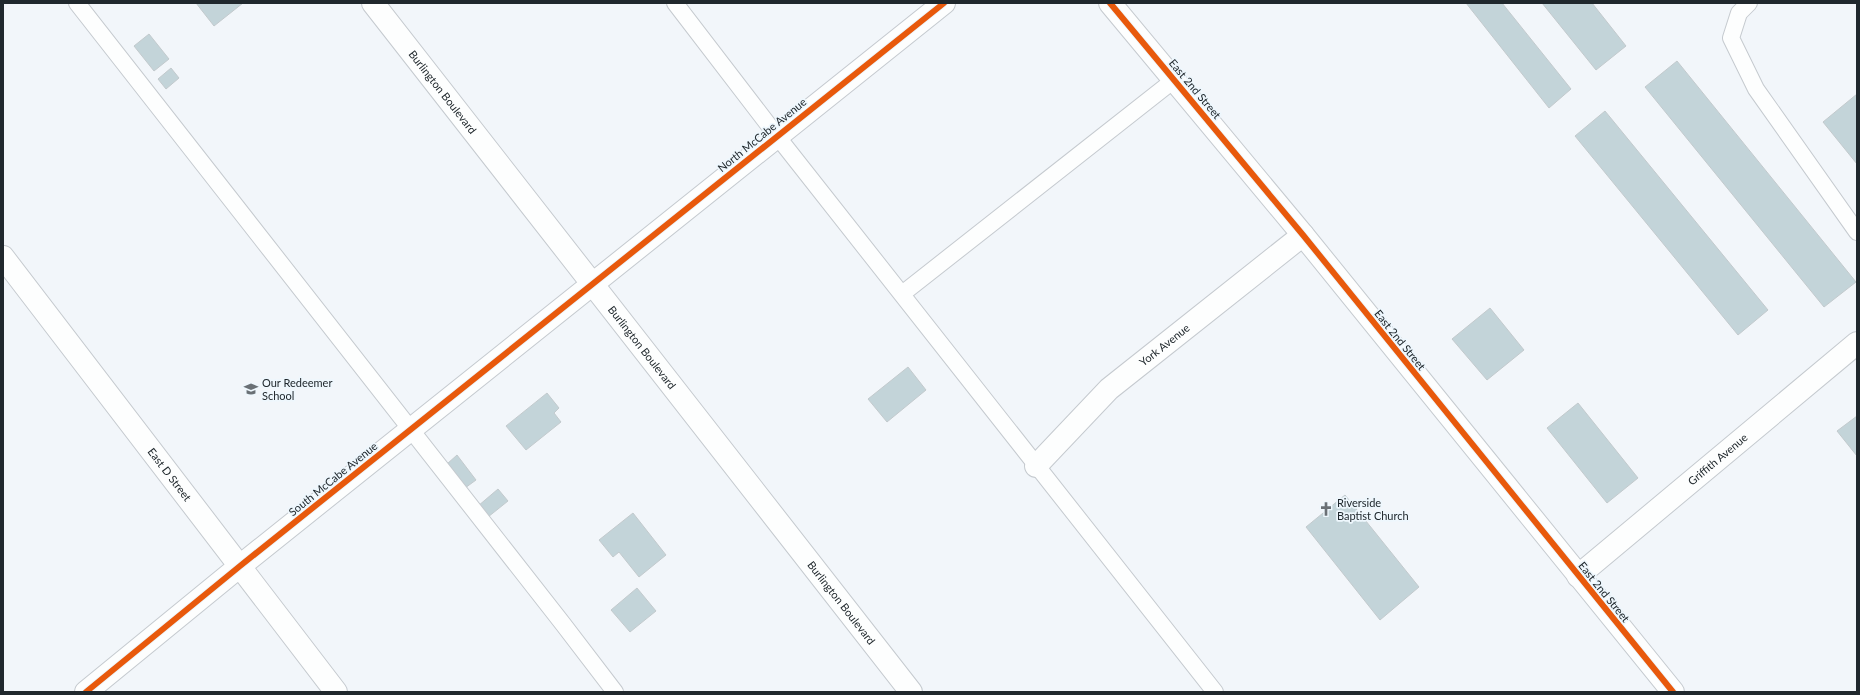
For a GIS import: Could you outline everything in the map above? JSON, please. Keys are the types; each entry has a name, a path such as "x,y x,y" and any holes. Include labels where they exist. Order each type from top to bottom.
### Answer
{"street":[{"name":"Burlington Boulevard","path":"374,3 911,692"},
{"name":"North McCabe Avenue","path":"593,284 944,3"},
{"name":"East 2nd Street","path":"1110,3 1302,235 1673,692"},
{"name":"York Avenue","path":"1036,466 1109,389 1302,235"},
{"name":"East D Street","path":"3,257 336,692"},
{"name":"South McCabe Avenue","path":"86,692 240,566 593,284"},
{"name":"Griffith Avenue","path":"1578,576 1857,343"}],"lane":[{"path":"77,3 615,692"},
{"path":"675,3 1036,466 1215,692"},
{"path":"1749,3 1739,13 1731,38 1756,88 1857,232"},
{"path":"902,294 1174,80"}],"building":[{"path":"196,3 243,3 214,26"},
{"path":"1466,3 1502,3 1571,89 1549,108"},
{"path":"1542,3 1592,3 1626,46 1596,70"},
{"path":"149,34 169,59 154,71 134,46"},
{"path":"1677,61 1856,282 1824,307 1645,87"},
{"path":"171,68 179,78 166,89 158,79"},
{"path":"1857,94 1857,164 1823,122"},
{"path":"1605,111 1768,310 1738,335 1575,136"},
{"path":"1490,308 1524,350 1487,380 1452,339"},
{"path":"908,367 926,390 887,422 868,399"},
{"path":"547,393 559,408 554,413 561,422 526,450 506,426"},
{"path":"1578,403 1638,478 1607,503 1547,428"},
{"path":"1857,416 1857,456 1837,431"},
{"path":"457,455 476,480 465,488 447,464"},
{"path":"498,489 508,501 488,517 478,506"},
{"path":"1345,495 1419,587 1380,620 1306,527"},
{"path":"633,513 666,555 639,577 619,552 613,557 599,540"},
{"path":"637,588 656,611 630,632 611,610"}],"cycle path":[{"path":"86,692 240,566 944,3"},
{"path":"1110,3 1303,235 1673,692"}],"place":[{"name":"Our Redeemer School","path":"251,389"},
{"name":"Riverside Baptist Church","path":"1326,509"}]}
